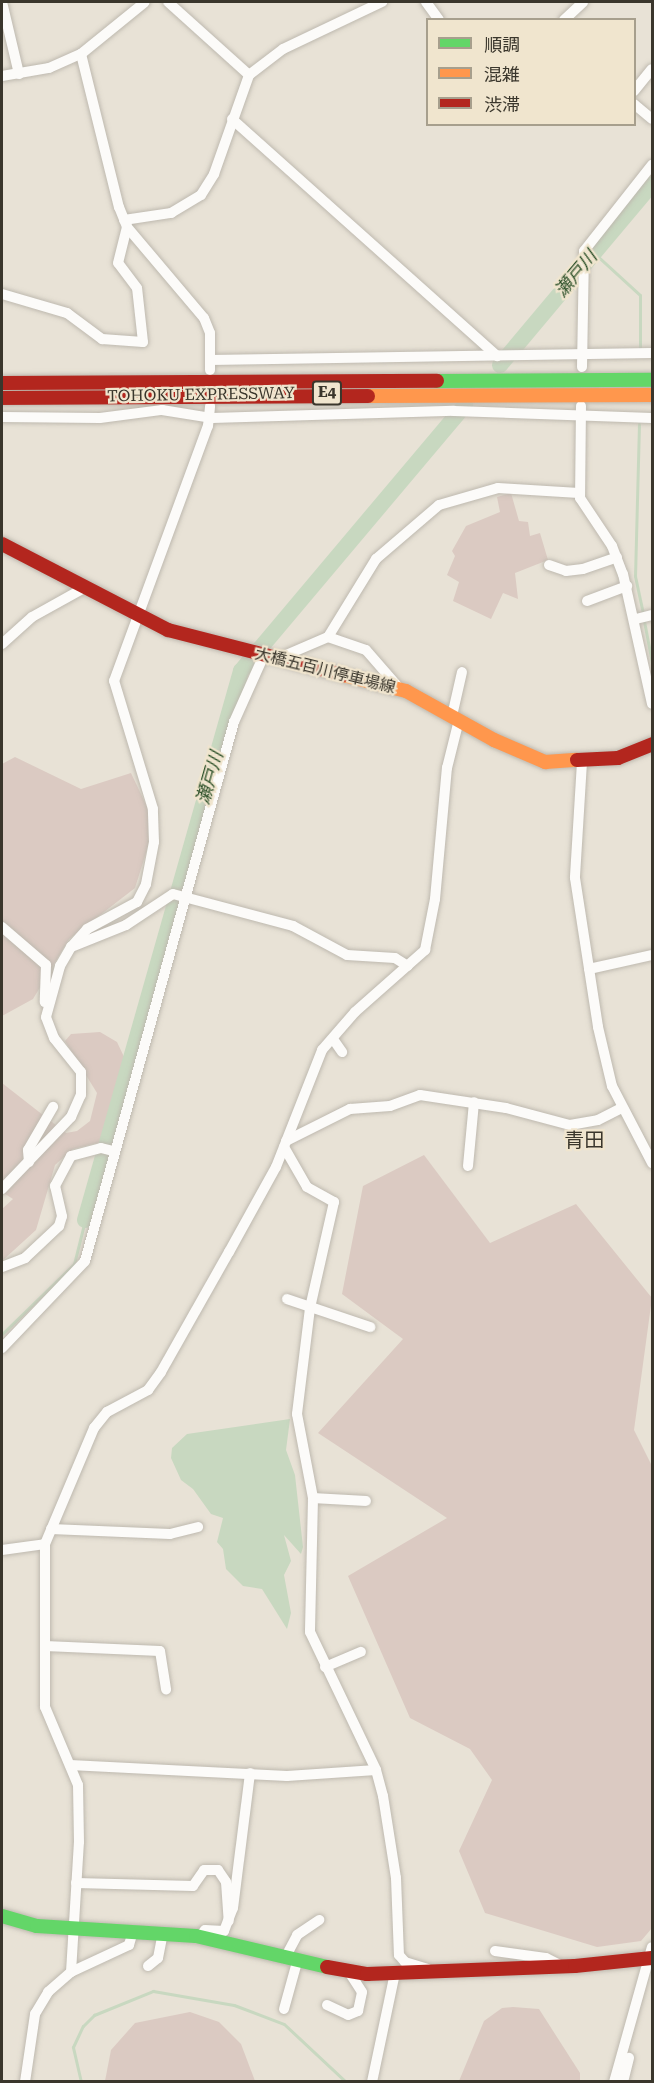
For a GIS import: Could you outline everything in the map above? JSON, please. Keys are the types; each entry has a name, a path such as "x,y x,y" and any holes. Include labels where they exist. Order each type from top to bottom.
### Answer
{"main road":[{"name":"TOHOKU EXPRESSWAY","path":"2,383 652,380"},
{"name":"TOHOKU EXPRESSWAY","path":"2,398 652,395"},
{"name":"大橋五百川停車場線","path":"2,544 141,618 194,640 400,689 545,762 582,762 618,758 652,744"},
{"path":"2,1916 37,1926 164,1932 199,1937 349,1972 428,1972 562,1967 651,1955"}],"street":[{"path":"2,2 19,74"},
{"path":"2,76 19,74 81,54 145,2"},
{"path":"168,2 249,75"},
{"path":"126,223 171,213 201,195 214,174 249,75 283,49 382,2"},
{"path":"426,2 438,18"},
{"path":"566,18 583,2"},
{"path":"81,54 126,223 204,318 210,365 652,353"},
{"path":"636,89 652,69"},
{"path":"636,106 652,119"},
{"path":"232,119 498,356"},
{"path":"582,367 584,255 652,165"},
{"path":"2,294 67,313 102,339 143,342 137,288 118,264 126,223"},
{"path":"2,417 100,418 162,410 210,412 581,411 652,418"},
{"path":"581,411 579,493 617,557 627,586 644,617 652,704"},
{"path":"2,1189 71,1117 84,1079 54,1038 46,1017 48,1003 71,947 87,929 137,902 146,884 154,842 153,808 114,681 141,618 210,412"},
{"path":"278,659 328,637 376,559 439,505 498,488 579,493"},
{"path":"549,565 572,570 617,557"},
{"path":"587,601 627,586"},
{"path":"2,644 32,617 86,587"},
{"path":"328,637 366,650 400,689"},
{"path":"2,1348 67,1285 85,1261 179,895 258,654"},
{"path":"71,1971 80,1795 70,1765 47,1717 45,1544 94,1428 107,1412 148,1390 161,1372 285,1144 322,1050 355,1012 425,950 433,915 447,768 462,672"},
{"path":"582,762 575,878 601,1048 622,1108 652,1164"},
{"path":"71,947 126,925 179,895 292,926 347,955 395,958 408,966"},
{"path":"2,927 46,965 42,1000 48,1003"},
{"path":"589,969 652,955"},
{"path":"333,1039 342,1052"},
{"path":"285,1144 362,1106 390,1106 420,1095 474,1102 570,1125 591,1123 622,1108"},
{"path":"468,1166 474,1102"},
{"path":"29,1162 28,1150 53,1107"},
{"path":"285,1144 307,1187 334,1202 310,1308 297,1414 313,1498 310,1632 376,1770 392,1842 399,1955 405,1962 428,1966 428,1972"},
{"path":"2,1267 26,1257 59,1226 62,1216 55,1186 71,1156 101,1148 113,1151"},
{"path":"287,1299 370,1327"},
{"path":"313,1498 366,1501"},
{"path":"51,1529 170,1534 198,1527"},
{"path":"2,1550 45,1544"},
{"path":"45,1647 160,1651 166,1690"},
{"path":"325,1667 361,1653"},
{"path":"70,1765 288,1776 376,1770"},
{"path":"199,1937 205,1930 224,1931 229,1921 239,1874 250,1773"},
{"path":"76,1882 193,1886 204,1870 218,1870 226,1882 229,1921"},
{"path":"284,2009 297,1935 319,1920"},
{"path":"25,2082 34,2014 48,1992 71,1971 129,1945 133,1931"},
{"path":"148,1966 158,1958 164,1932"},
{"path":"495,1951 546,1958 562,1967"},
{"path":"614,2082 651,1955"},
{"path":"327,2005 348,2015 358,2011 362,1992 349,1972"},
{"path":"372,2082 395,1972"},
{"path":"623,2082 629,2058"}],"shaded area":[{"path":"511,493 519,521 528,522 530,536 540,533 548,560 515,573 518,599 503,593 491,619 453,601 459,582 447,575 455,556 452,551 466,526 500,512 497,497"},
{"path":"15,757 81,789 131,773 148,809 150,840 135,888 69,939 33,999 2,1016 2,764"},
{"path":"100,1032 117,1042 125,1059 101,1142 73,1149 55,1165 36,1230 2,1261 2,1209 13,1199 2,1192 2,1083 66,1133 77,1131 90,1121 97,1093 65,1041 71,1034"},
{"path":"424,1155 490,1243 576,1204 652,1298 634,1430 652,1466 652,1928 641,1941 597,1947 485,1913 459,1851 492,1780 470,1749 410,1718 348,1576 447,1518 318,1433 403,1339 342,1294 363,1186"},
{"path":"290,1419 286,1450 295,1475 303,1547 301,1554 284,1535 291,1561 284,1575 291,1613 287,1629 262,1589 243,1586 226,1569 223,1549 217,1542 223,1518 211,1514 193,1489 181,1480 171,1458 172,1448 187,1434"},
{"path":"502,2008 539,2009 580,2073 580,2081 459,2081 484,2021"},
{"path":"190,2012 219,2022 241,2044 255,2081 105,2081 111,2050 135,2023"}],"waterway":[{"name":"瀬戸川","path":"500,365 652,184"},
{"path":"594,253 640,295 640,347"},
{"name":"瀬戸川","path":"85,1220 241,671 465,405"},
{"path":"639,424 635,576 643,614"},
{"path":"644,621 652,663"},
{"path":"2,1334 74,1264 85,1220"},
{"path":"81,2082 73,2047 83,2026 94,2015 153,1991 234,2005 284,2024 346,2082"}],"traffic: fast":[{"path":"437,381 652,380"},
{"path":"2,1916 37,1926 196,1936 327,1967"}],"traffic: slow":[{"path":"368,396 652,395"},
{"path":"343,675 406,691 494,740 545,762 577,760"}],"traffic: jam":[{"path":"2,383 437,381"},
{"path":"2,398 368,396"},
{"path":"2,544 168,630 343,675"},
{"path":"577,760 618,758 652,744"},
{"path":"327,1967 367,1974 575,1966 652,1958"}],"district":[{"name":"青田","path":"584,1140"}]}
